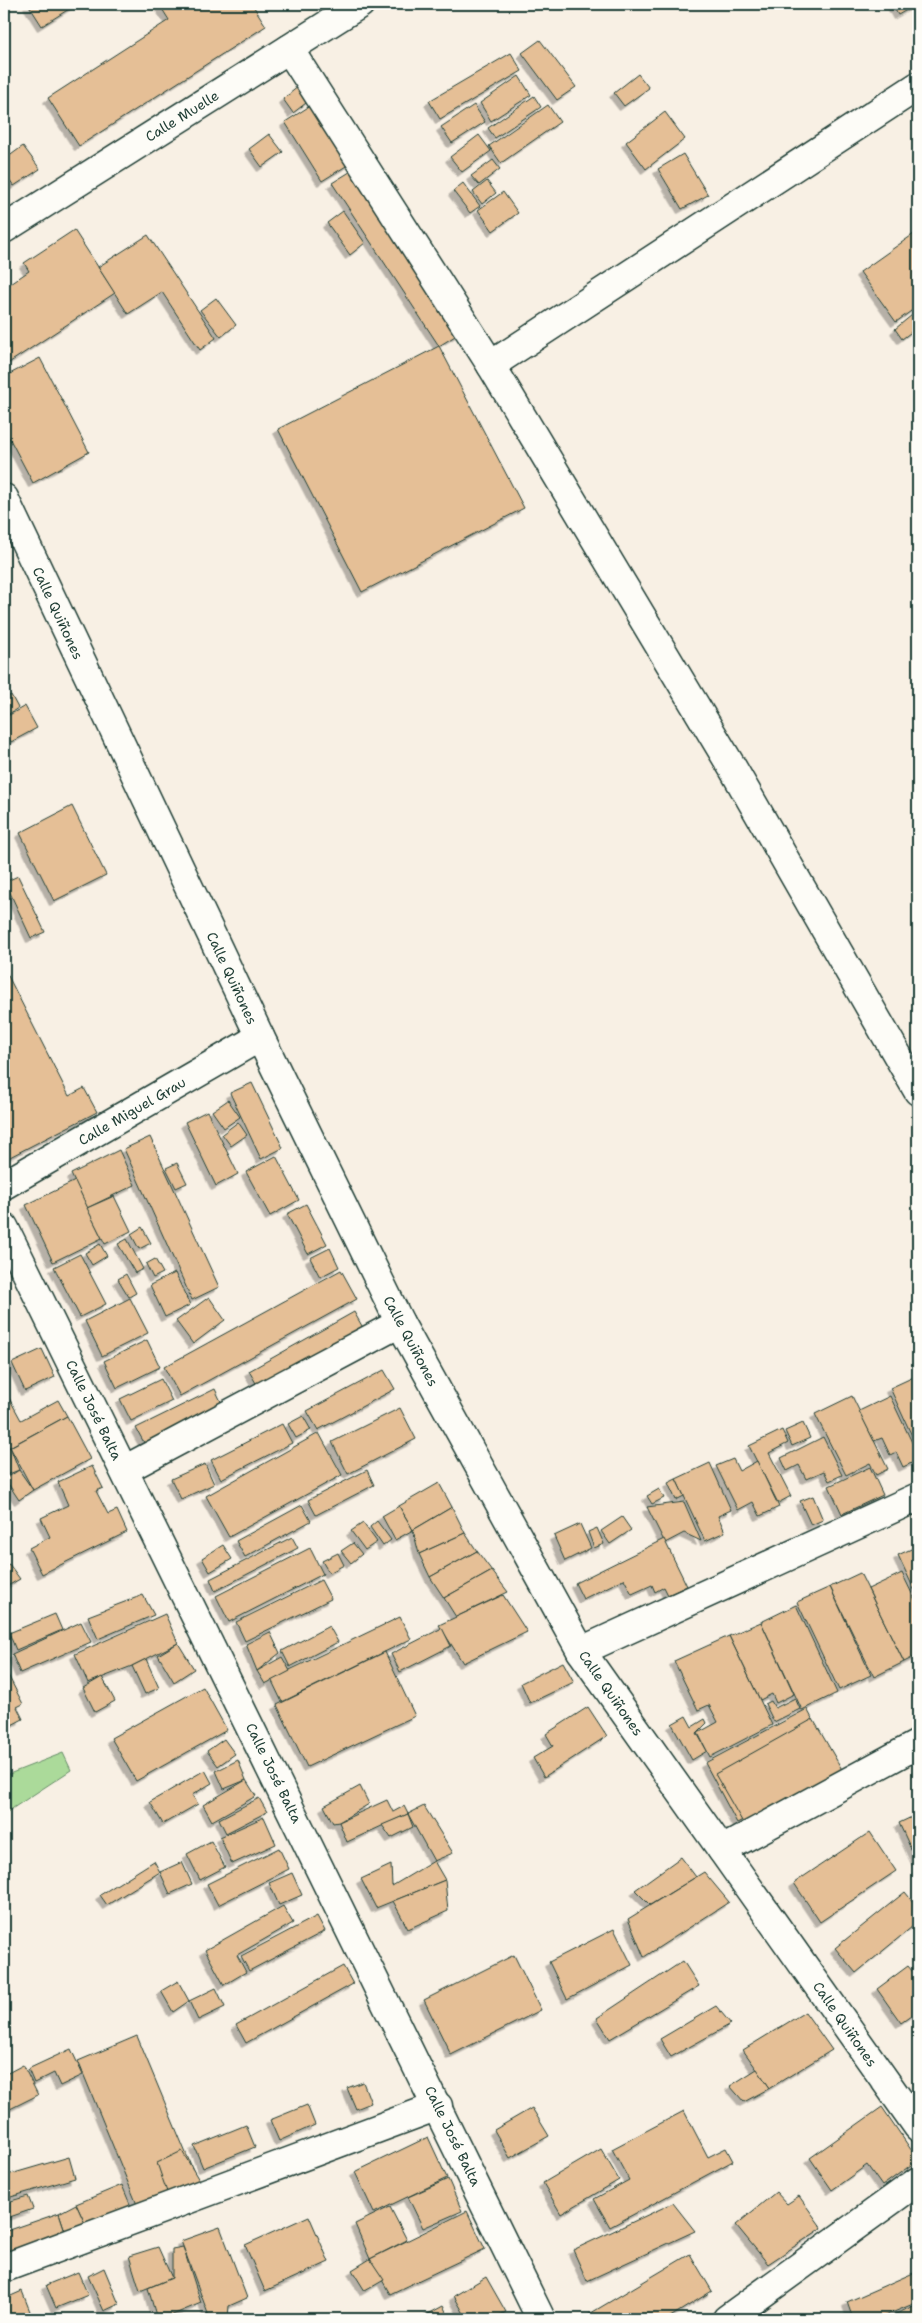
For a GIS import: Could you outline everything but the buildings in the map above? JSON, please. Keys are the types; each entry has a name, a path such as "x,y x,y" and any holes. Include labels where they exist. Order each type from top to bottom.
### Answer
{"street":[{"name":"Calle Muelle","path":"4,229 360,4"},
{"path":"289,49 491,365 732,767 918,1091"},
{"path":"491,365 918,86"},
{"name":"Calle Quiñones","path":"4,498 260,1038 400,1323 581,1651 918,2127"},
{"name":"Calle Miguel Grau","path":"4,1185 260,1038"},
{"name":"Calle José Balta","path":"4,1227 542,2319"},
{"path":"124,1470 400,1323"},
{"path":"581,1651 918,1497"},
{"path":"722,1850 918,1744"},
{"path":"4,2268 438,2106"},
{"path":"727,2319 918,2181"}],"green space":[{"path":"63,1753 71,1770 4,1814 4,1776"}]}
